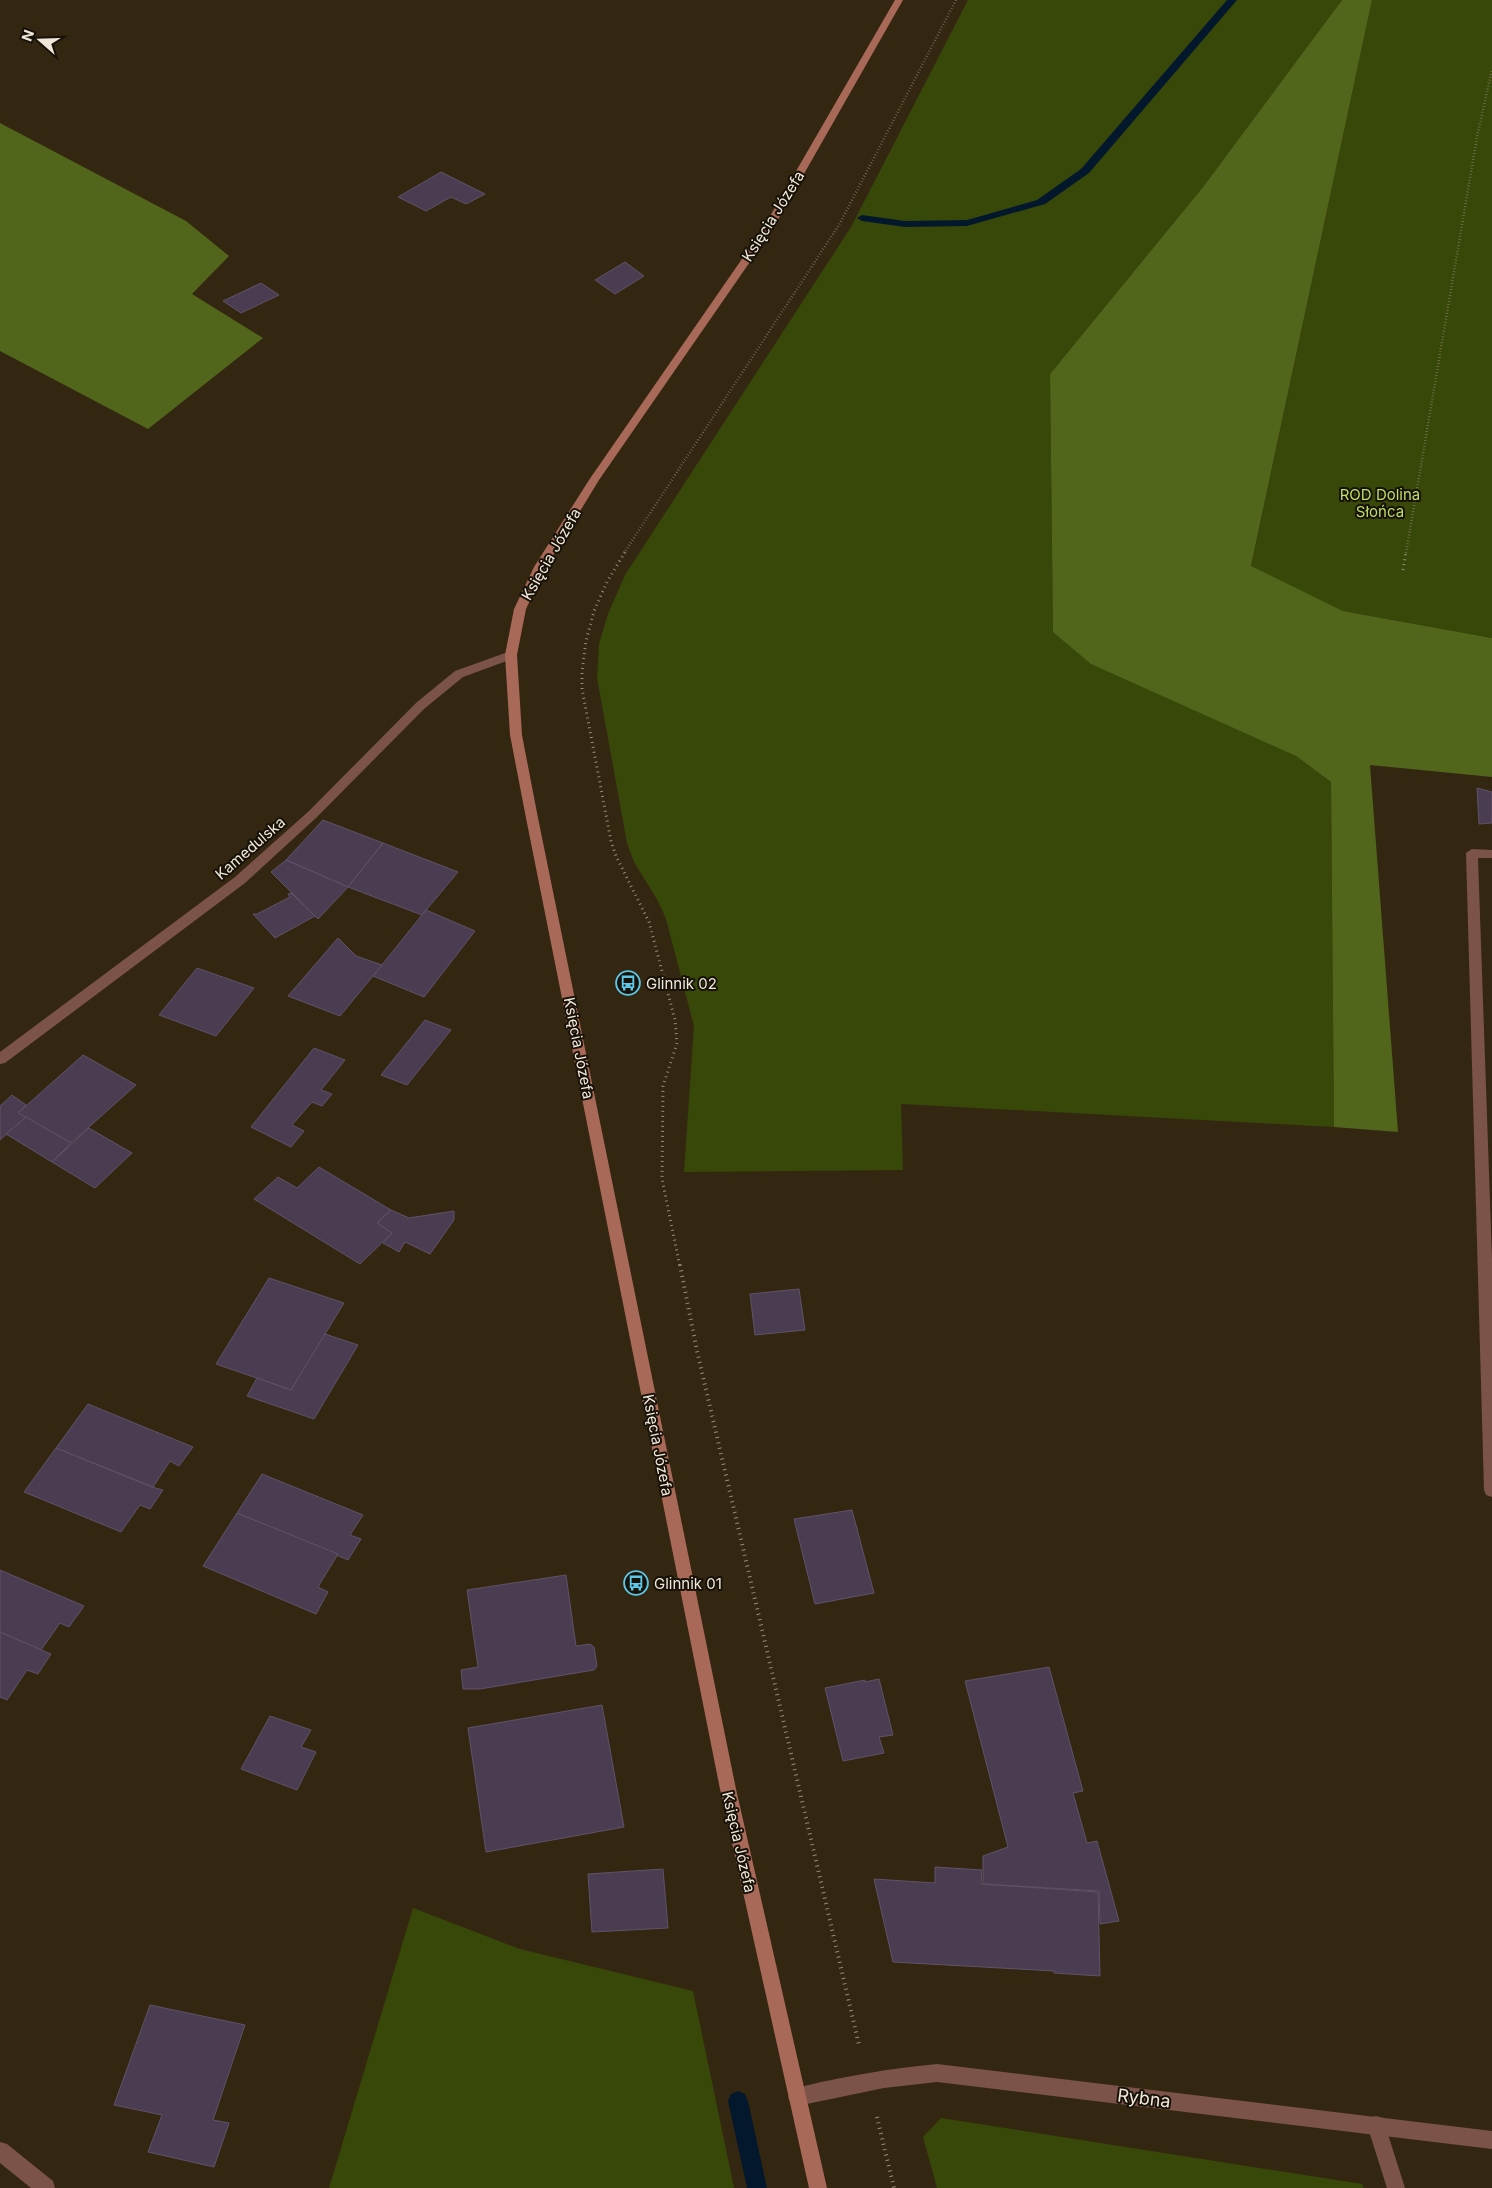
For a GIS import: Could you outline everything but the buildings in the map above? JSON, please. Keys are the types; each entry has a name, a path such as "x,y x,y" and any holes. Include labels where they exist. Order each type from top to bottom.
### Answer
{"main road":[{"name":"Księcia Józefa","path":"818,2188 728,1789 532,818 516,736 511,655 520,609 540,567 599,471 767,230 899,0"}],"street":[{"name":"Kamedulska","path":"0,1059 240,880 313,814 420,706 459,674 511,655"},
{"path":"1492,854 1472,853 1492,1490"},
{"name":"Rybna","path":"797,2097 867,2080 937,2073 1492,2140"},
{"path":"1376,2125 1396,2188"},
{"path":"0,2152 46,2188"}],"path":[{"path":"853,2022 697,1351 662,1179 663,1086 677,1043 675,1020 649,922 616,856 611,841 582,689 581,671 590,621 600,594 614,567 839,225 956,0"},
{"path":"1404,570 1475,147 1492,69"},
{"path":"880,2132 894,2188"}],"green space":[{"path":"968,0 1342,0 1203,187 1050,374 1053,632 1296,756 1331,782 1334,1127 901,1104 903,1170 684,1172 694,1026 666,919 658,901 634,862 627,843 597,678 599,644 608,614 625,575 851,227"},
{"path":"1342,0 1372,0 1251,566 1343,611 1492,638 1492,777 1370,765 1398,1132 1334,1127 1331,782 1296,756 1091,664 1053,632 1050,374 1203,187"},
{"name":"ROD Dolina Słońca","path":"1372,0 1492,0 1492,638 1343,611 1251,567"},
{"path":"0,123 186,221 229,256 192,294 263,338 148,429 0,351"},
{"path":"413,1908 520,1949 693,1991 734,2188 329,2188"},
{"path":"941,2118 1362,2184 1364,2188 937,2188 923,2137"}],"waterway":[{"path":"862,218 905,224 967,223 1041,202 1085,171 1232,0"},
{"path":"738,2101 757,2188"}],"place":[{"name":"Glinnik 02","path":"628,983"},
{"name":"Glinnik 01","path":"636,1583"}]}
